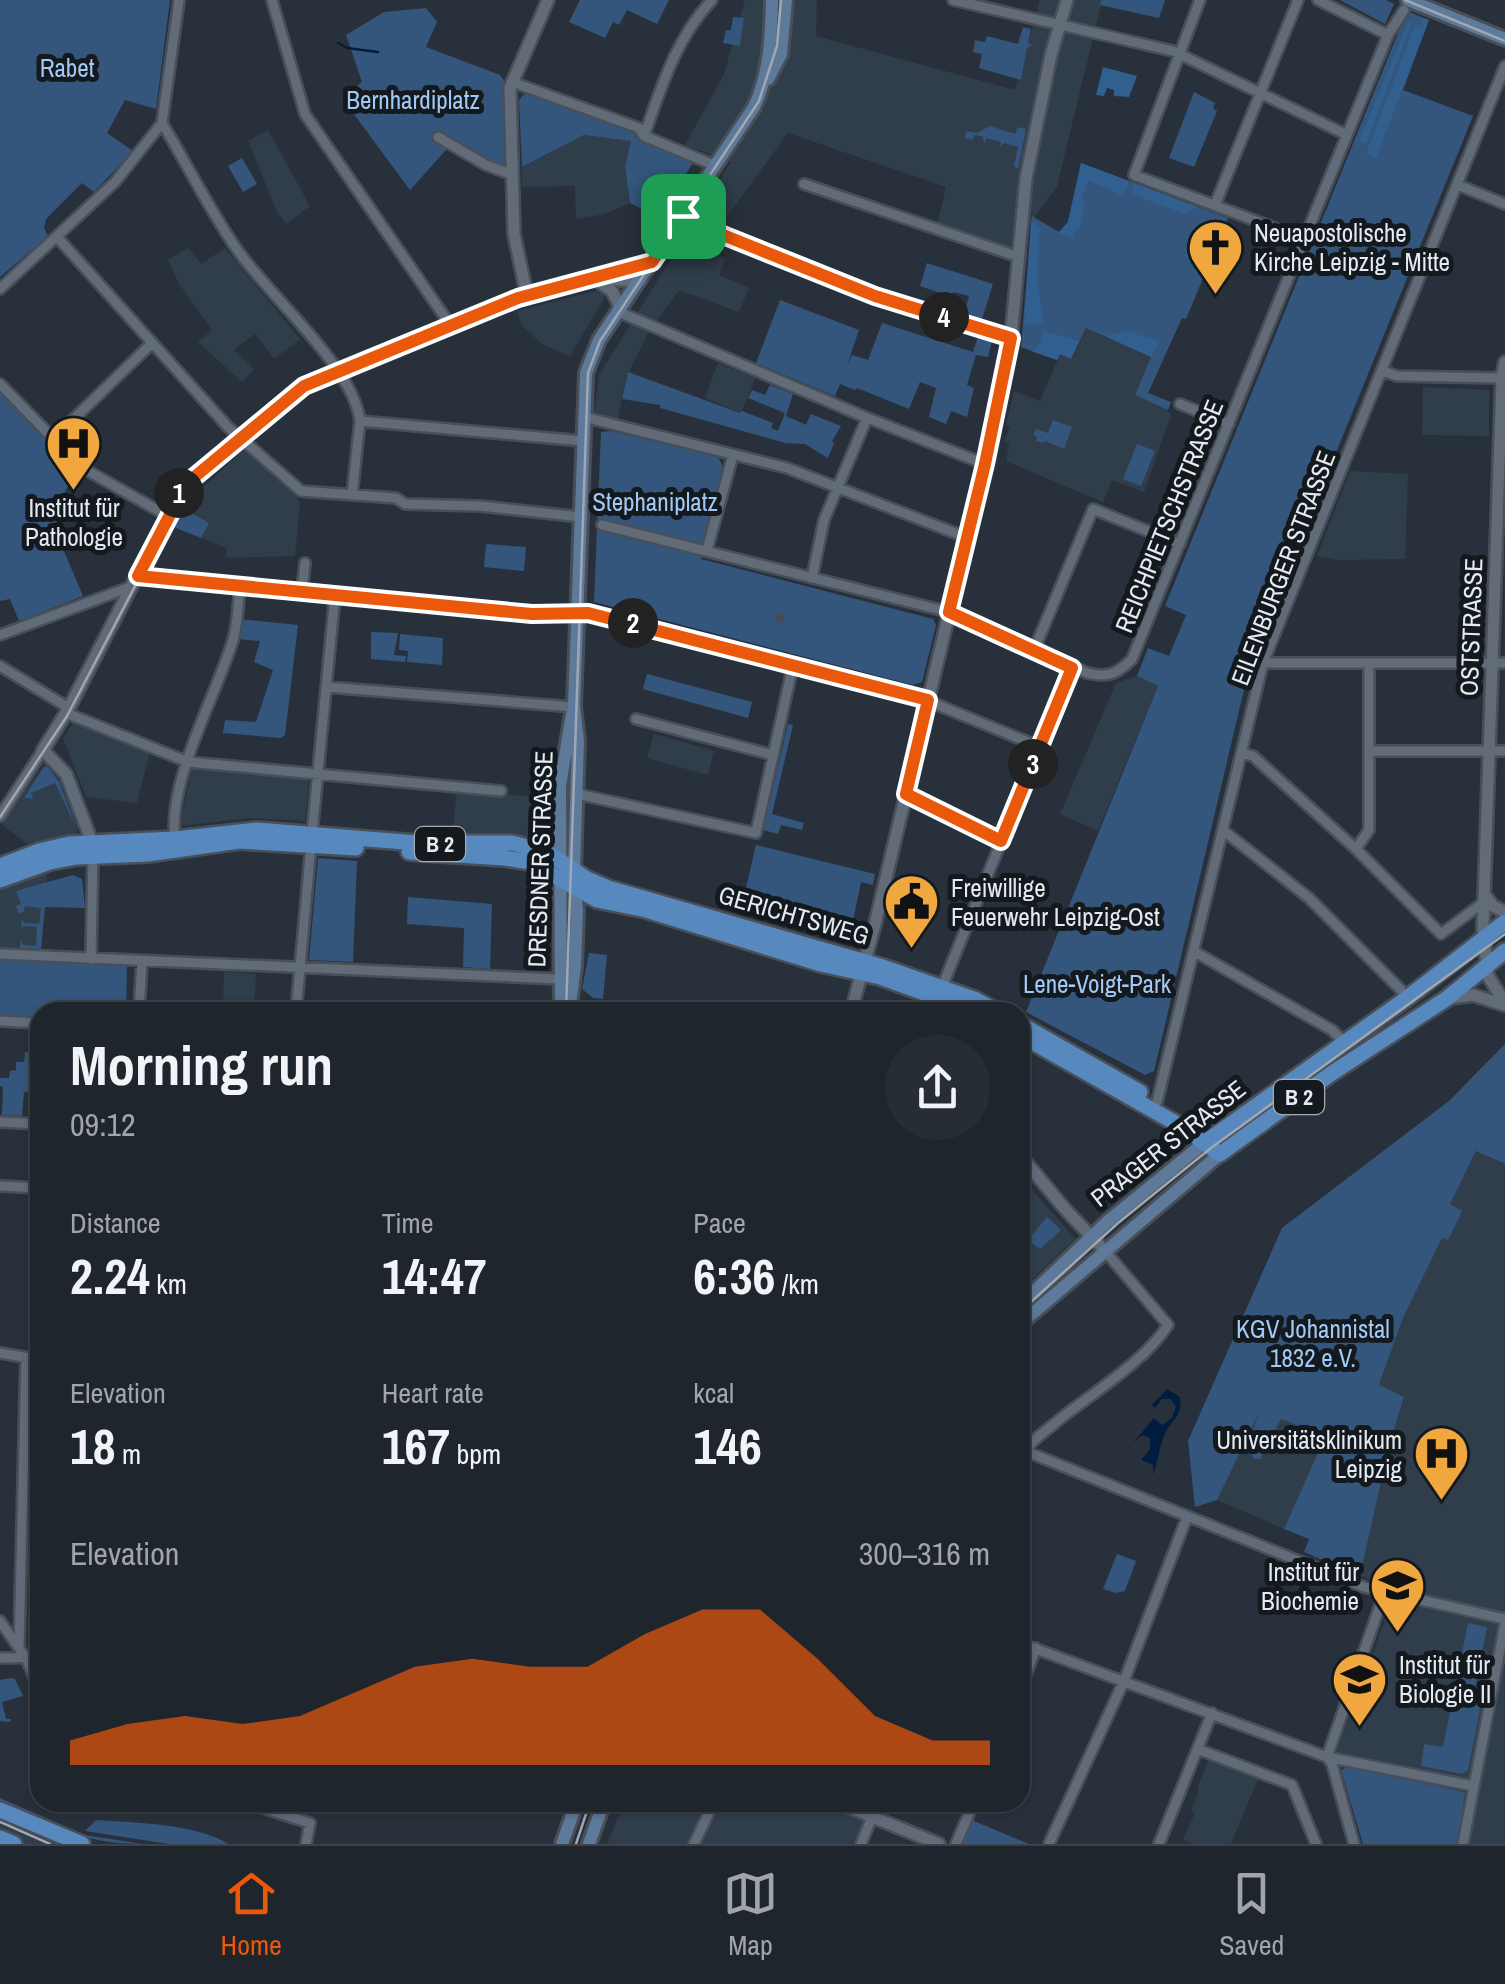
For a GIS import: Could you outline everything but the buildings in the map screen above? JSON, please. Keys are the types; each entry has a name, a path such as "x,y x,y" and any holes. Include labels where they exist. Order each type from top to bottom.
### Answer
{"main road":[{"name":"DRESDNER STRASSE","path":"764,85 772,0"},
{"name":"DRESDNER STRASSE","path":"560,1002 559,980 576,794 578,741 574,707 580,516 590,358 750,114 781,54 786,0"},
{"path":"1406,5 1430,10 1505,39"},
{"name":"DRESDNER STRASSE","path":"570,1002 575,966 560,796 566,736 574,707"},
{"name":"B 2","path":"0,866 39,851 93,849 242,830 312,839"},
{"name":"B 2","path":"0,880 93,849 148,854 252,840 312,839 512,843 534,847 568,875"},
{"name":"GERICHTSWEG","path":"568,875 864,967 942,987 976,1002"},
{"name":"B 2","path":"1483,939 1505,922"},
{"name":"PRAGER STRASSE","path":"1030,1295 1091,1236 1210,1139 1483,939"},
{"name":"B 2","path":"1446,999 1505,951"},
{"name":"GERICHTSWEG","path":"864,967 951,1002"},
{"name":"PRAGER STRASSE","path":"1030,1315 1224,1151 1332,1073 1446,999"},
{"path":"1030,1030 1157,1102 1224,1151"},
{"path":"1030,1041 1210,1139"},
{"path":"0,1810 82,1844"},
{"path":"562,1844 573,1812"},
{"path":"588,1844 600,1812"},
{"path":"0,1838 14,1844"}],"street":[{"path":"0,288 115,182 162,123 179,0"},
{"path":"272,0 305,114 451,326"},
{"path":"527,296 515,248 512,82 548,0"},
{"path":"644,136 671,62 699,14 712,0"},
{"path":"953,0 1180,55 1347,135"},
{"path":"853,1002 985,464 1011,338 1016,256 1032,145 1067,0"},
{"path":"1200,0 1134,175 1304,239"},
{"path":"1214,205 1298,0"},
{"path":"1318,0 1388,36"},
{"name":"REICHPIETSCHSTRASSE","path":"1072,668 1102,676 1118,674 1132,659 1388,36 1406,5"},
{"name":"EILENBURGER STRASSE","path":"1157,1102 1263,664 1505,66"},
{"path":"512,82 640,128 644,136 716,166"},
{"path":"162,123 236,249 338,372 358,411 352,495"},
{"path":"438,137 513,176"},
{"path":"804,184 1016,256"},
{"path":"1458,184 1505,204"},
{"path":"858,216 864,204"},
{"path":"683,216 875,296 1011,338"},
{"path":"58,238 240,438 301,491 396,498 404,504 480,506 580,516"},
{"path":"0,816 68,711 186,484 240,438 304,386 527,296 652,262"},
{"path":"623,272 640,281"},
{"path":"596,279 640,281"},
{"path":"596,279 610,288 620,310 866,418 985,464"},
{"path":"54,438 152,342"},
{"name":"OSTSTRASSE","path":"1486,968 1484,898 1489,751 1498,663 1505,362"},
{"path":"1383,371 1398,376 1502,378"},
{"path":"0,384 81,466 168,516"},
{"path":"1180,404 1229,424"},
{"path":"584,417 787,468 968,538"},
{"path":"812,578 824,520 866,418"},
{"path":"360,421 583,441"},
{"path":"708,550 733,455"},
{"path":"1034,650 1093,509 1180,544"},
{"path":"602,526 949,612 1072,668 942,987"},
{"path":"302,592 305,563"},
{"path":"0,635 136,581 240,586 532,614 588,613 928,700 1040,747"},
{"path":"175,839 173,826 188,762 234,636 240,586"},
{"path":"297,1002 335,595"},
{"path":"1263,664 1498,663"},
{"path":"1356,849 1370,830 1369,664"},
{"path":"576,794 756,833 793,665"},
{"path":"0,666 68,711 188,762 501,791"},
{"path":"327,687 574,707"},
{"path":"636,719 773,755"},
{"path":"44,750 66,774 93,849 91,959"},
{"path":"1370,751 1505,751"},
{"path":"1241,753 1253,756 1356,849 1441,934 1484,898 1505,912"},
{"path":"541,794 560,796"},
{"path":"906,794 1001,841"},
{"path":"1224,831 1309,898 1401,990"},
{"path":"1195,952 1332,1030 1345,1043"},
{"path":"0,954 559,980"},
{"path":"140,1002 142,962"},
{"path":"1486,968 1505,1004"},
{"path":"1446,999 1473,995 1505,1004"},
{"path":"0,1020 30,1022"},
{"path":"0,1122 30,1124"},
{"path":"1030,1166 1168,1324 1162,1335 1030,1445"},
{"path":"0,1186 30,1188"},
{"path":"0,1353 30,1359"},
{"path":"19,1648 26,1358"},
{"path":"1030,1456 1384,1594 1505,1621 1463,1844"},
{"path":"1050,1844 1124,1681 1187,1517"},
{"path":"1326,1757 1384,1594"},
{"path":"0,1620 30,1667"},
{"path":"1030,1646 1326,1757 1472,1786"},
{"path":"1030,1664 1036,1648"},
{"path":"0,1658 30,1658"},
{"path":"1159,1844 1212,1713"},
{"path":"1200,1750 1292,1785 1316,1844"},
{"path":"1326,1757 1332,1764 1354,1844"},
{"path":"275,1812 310,1823 306,1844"},
{"path":"694,1844 709,1812"},
{"path":"860,1812 939,1844"},
{"path":"861,1844 874,1812"},
{"path":"956,1844 970,1812"}],"shaded area":[{"path":"745,0 817,0 816,36 1015,90 1040,0 1102,0 1057,187 1009,250 937,226 946,187 788,133 703,249 725,259 719,275 749,288 739,312 679,290 649,332 627,375 616,426 594,414 599,375 731,162 685,145 724,74"},
{"path":"1423,18 1429,20 1376,158 1366,154 1415,24 1420,26"},
{"path":"1408,22 1412,23 1366,144 1359,141"},
{"path":"1103,67 1137,76 1129,97 1114,96 1114,90 1107,88 1104,96 1096,95"},
{"path":"268,130 310,206 286,224 277,212 248,141"},
{"path":"584,135 631,141 625,166 630,203 605,214 576,219 575,186 522,187 522,167"},
{"path":"1081,163 1129,181 1123,196 1088,180 1081,200 1085,203 1079,229 1075,229 1072,238 1058,233 1068,222"},
{"path":"1134,183 1197,207 1185,214 1132,194"},
{"path":"1218,218 1227,220 1209,267 1184,256 1205,225"},
{"path":"1031,221 1040,227 1037,276 1043,323 1024,325"},
{"path":"188,248 201,264 225,248 300,339 274,359 255,334 234,350 254,369 242,382 198,342 212,330 179,284 168,260"},
{"path":"599,290 605,297 570,356 542,344 522,326 517,311"},
{"path":"1086,328 1151,357 1135,395 1166,408 1171,415 1144,492 1112,480 1103,502 1006,461 1009,444 1004,442 1010,427 1006,425 1014,391 1040,401 1060,354 1072,359"},
{"path":"1043,331 1079,341 1071,359 1060,354 1057,360 1031,351 1041,342"},
{"path":"1127,331 1159,341 1151,357 1105,336"},
{"path":"718,363 755,378 741,413 705,398"},
{"path":"1423,387 1489,390 1489,436 1422,435"},
{"path":"245,448 300,503 295,556 225,558 227,548 174,527 190,500"},
{"path":"1350,471 1408,474 1405,559 1338,560 1317,556"},
{"path":"1137,676 1158,686 1098,831 1060,814 1116,683"},
{"path":"73,723 150,752 137,803 86,797 63,738"},
{"path":"654,734 714,751 708,775 647,758"},
{"path":"46,762 63,785 79,827 76,833 30,846 1,824"},
{"path":"192,768 309,779 305,821 248,818 182,826"},
{"path":"457,790 550,798 554,804 552,840 540,844 452,839"},
{"path":"47,871 41,952 0,950 0,886"},
{"path":"224,972 256,974 255,1002 223,1002"},
{"name":"Universitätsklinikum Leipzig","path":"1476,1151 1505,1164 1505,1844 1461,1844 1470,1779 1336,1752 1396,1590 1360,1576 1389,1446 1404,1398 1379,1386 1403,1318 1442,1237 1462,1212 1449,1205"},
{"path":"1030,1187 1075,1239 1030,1279"},
{"path":"1167,1389 1180,1397 1180,1409 1163,1439 1153,1475 1153,1465 1141,1460 1150,1449 1150,1438 1142,1435 1133,1443 1154,1418 1162,1425 1172,1418 1176,1407 1171,1399 1162,1399 1155,1408 1152,1405"},
{"path":"1260,1410 1325,1438 1284,1529 1217,1500"},
{"path":"1209,1759 1258,1779 1231,1844 1192,1844 1183,1840 1195,1813 1191,1810"},
{"path":"620,1812 848,1812 863,1821 854,1844 607,1844"},
{"path":"0,1821 63,1844 23,1844 0,1834"}],"green space":[{"name":"Rabet","path":"0,0 170,0 156,109 125,100 107,133 133,151 94,192 82,183 46,219 44,228 48,236 0,277"},
{"path":"580,0 669,0 657,24 627,10 619,25 613,22 605,38 569,22"},
{"path":"1101,0 1165,0 1159,18 1100,5"},
{"path":"1340,0 1386,0 1394,4 1385,24"},
{"name":"Bernhardiplatz","path":"426,8 437,22 426,47 500,75 505,82 510,172 464,150 454,141 410,190 342,98 362,82 346,35 384,12"},
{"name":"Lene-Voigt-Park","path":"1407,11 1429,20 1403,90 1473,116 1250,664 1154,1071 1145,1075 1030,1014 1030,1002 1158,686 1137,676 1148,648 1169,656 1186,615 1165,606"},
{"path":"733,17 744,18 740,46 723,43"},
{"path":"1023,27 1031,29 1028,43 1032,45 1027,48 1021,80 979,68 982,54 973,52 975,40 985,42 987,36 1018,44"},
{"path":"526,92 634,131 648,144 694,161 659,218 630,203 625,166 631,141 584,135 522,167 519,100"},
{"path":"1194,92 1215,103 1213,108 1217,111 1194,167 1169,158"},
{"path":"990,126 1015,134 1018,127 1026,129 1018,169 1014,166 1018,147 1004,143 1000,148 1001,142 986,138 984,144 983,137 975,135 972,140 965,138 966,131 977,133"},
{"path":"242,158 257,184 243,192 228,166"},
{"path":"1081,163 1228,218 1186,319 1182,318 1148,393 1171,402 1168,410 1135,395 1151,357 1086,328 1071,359 1060,354 1057,360 1021,347 1032,216 1059,232 1068,222"},
{"path":"927,263 993,284 982,319 964,314 969,296 953,292 949,307 958,312 940,307 943,294 920,286"},
{"path":"780,300 859,330 847,365 852,355 868,360 882,323 973,352 978,337 992,341 988,357 976,355 967,385 974,388 967,417 951,411 946,424 929,417 936,388 920,382 909,409 840,384 835,396 756,363"},
{"path":"628,372 773,423 771,428 778,431 785,413 748,398 752,390 765,395 770,385 793,394 786,416 806,425 811,414 841,426 828,458 805,444 785,443 660,405 622,399"},
{"path":"0,392 77,469 55,511 63,549 83,596 19,621 10,599 0,601"},
{"path":"1053,420 1072,427 1064,449 1036,441 1033,435 1036,429 1048,433"},
{"name":"Stephaniplatz","path":"601,432 718,457 724,469 701,559 933,619 936,625 922,682 913,685 594,602"},
{"path":"1137,444 1155,451 1141,486 1123,479"},
{"path":"185,509 209,523 201,538 174,527"},
{"path":"486,544 526,547 524,571 484,567"},
{"path":"240,619 298,625 285,735 281,738 223,733 225,720 256,722 273,670 254,662 260,641 238,639"},
{"path":"371,632 398,633 394,655 406,656 405,662 371,659"},
{"path":"400,634 443,638 442,665 407,662 408,651 399,650"},
{"path":"647,674 752,702 748,718 643,689"},
{"path":"788,724 793,725 772,814 804,823 802,830 781,825 778,834 763,830"},
{"path":"44,767 59,782 76,827 55,783 31,793 33,799 24,798"},
{"path":"756,845 875,874 873,885 861,882 851,931 859,934 857,945 740,913"},
{"path":"318,858 357,861 353,962 309,960"},
{"path":"73,875 82,879 85,908 45,907 41,949 20,948 21,938 23,945 36,946 37,927 24,926 21,930 22,918 24,923 39,924 41,908 25,906 19,914 16,906 21,904 16,891"},
{"path":"408,897 492,904 490,969 463,967 464,928 407,924"},
{"path":"589,953 607,955 603,999 593,998 582,989"},
{"path":"0,960 127,965 126,1002 30,1002 30,1020 0,1018"},
{"name":"KGV Johannistal 1832 e.V.","path":"1505,1044 1505,1164 1476,1151 1450,1204 1462,1211 1448,1240 1442,1238 1403,1318 1379,1385 1404,1397 1360,1576 1304,1552 1309,1539 1284,1529 1325,1437 1281,1419 1260,1459 1253,1459 1249,1441 1260,1411 1217,1500 1195,1507 1188,1441 1282,1228 1449,1101"},
{"path":"25,1052 30,1052 30,1092 24,1092 22,1116 2,1115 0,1078 9,1078 10,1071 16,1070 16,1062 24,1062"},
{"path":"1047,1217 1061,1230 1040,1249 1030,1238"},
{"path":"1117,1554 1136,1561 1125,1591 1116,1593 1103,1589"},
{"path":"1468,1623 1487,1627 1473,1698 1482,1700 1468,1770 1462,1774 1421,1766 1424,1744 1443,1747"},
{"path":"11,1678 23,1696 2,1702 6,1719 11,1719 0,1721 0,1680"},
{"path":"1347,1767 1465,1792 1458,1844 1363,1844 1341,1770"},
{"path":"0,1801 85,1835 143,1844 85,1837"},
{"path":"967,1818 1029,1844 956,1844"},
{"path":"96,1820 182,1828 229,1844 169,1844 85,1831"}],"waterway":[{"path":"338,43 378,52"}],"tunnel":[{"path":"776,617 788,620"}],"tram line":[{"path":"566,1002 588,373 600,341 759,101 777,46 781,0"},
{"path":"1405,0 1505,41"},
{"path":"0,817 67,716 188,485 314,384 515,301 636,270 653,262"},
{"path":"1030,1303 1118,1223 1211,1148 1505,934"},
{"path":"576,1844 587,1812"},
{"path":"0,1822 50,1844"}],"place":[{"name":"Neuapostolische Kirche Leipzig - Mitte","path":"1215,296"},
{"name":"Institut für Pathologie","path":"74,492"},
{"name":"Freiwillige Feuerwehr Leipzig-Ost","path":"912,951"},
{"name":"Universitätsklinikum Leipzig","path":"1441,1503"},
{"name":"Institut für Biochemie","path":"1398,1635"},
{"name":"Institut für Biologie II","path":"1360,1728"}],"route":[{"path":"683,216 875,296 1011,338 949,612 1072,668 1001,841 906,794 928,700 588,613 556,616 138,576 186,484 304,386 518,298 652,262 683,216"}]}
